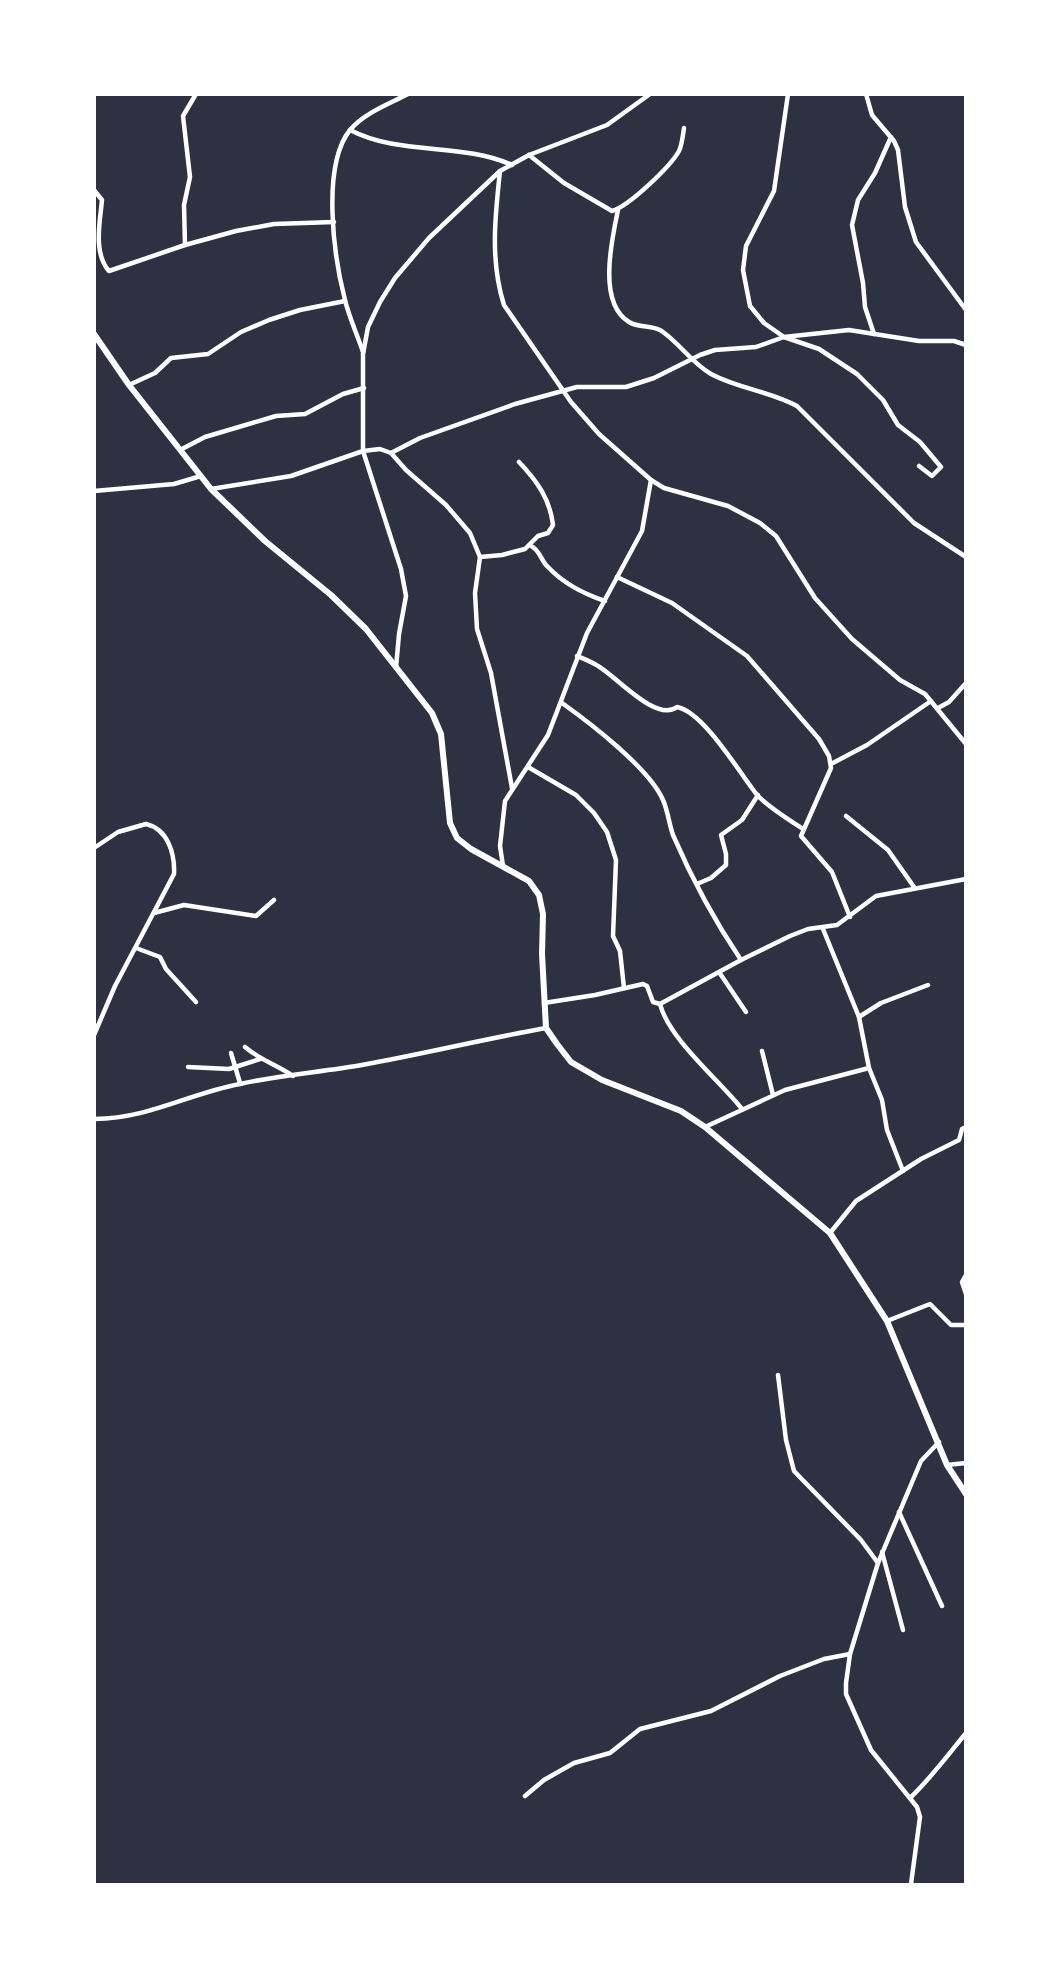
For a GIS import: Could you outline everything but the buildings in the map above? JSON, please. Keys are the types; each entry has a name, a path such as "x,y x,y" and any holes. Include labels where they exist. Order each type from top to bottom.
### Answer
{"main road":[{"path":"94,334 129,385 211,489 265,541 331,595 366,628 432,713 441,734 450,823 457,838 471,849 529,881 539,895 543,915 546,1028 572,1062 602,1080 681,1111 705,1127 830,1233 886,1321 917,1399 948,1465 966,1494"}],"street":[{"path":"185,245 184,206 189,177 183,116 196,94"},
{"path":"363,354 345,301 334,222 333,188 336,160 350,130 371,114 408,94"},
{"path":"396,668 406,596 401,569 363,451 363,354 369,327 380,302 395,278 429,238 500,171 529,154 607,125 650,94"},
{"path":"788,94 774,191 746,246 743,270 750,306 764,323 784,337 819,349 857,374 883,400 898,425 920,442 941,467 932,476 919,466"},
{"path":"866,94 872,115 891,137 902,163 905,207 916,242 966,310"},
{"path":"529,154 547,171 589,198 612,211 618,210 671,160 679,150 684,128"},
{"path":"350,130 381,142 493,156 512,165"},
{"path":"874,334 865,307 852,225 858,200 871,180 891,137"},
{"path":"500,171 494,252 504,305 571,402 599,434 651,480 676,492 728,506 760,523 776,536 815,598 852,639 900,680 917,688 931,700 966,744"},
{"path":"94,190 102,200 99,237 102,255 109,271 185,245 274,224 334,222"},
{"path":"618,210 609,275 616,307 628,322 637,326 658,328 666,333 692,360 713,375 747,390 777,396 797,405 914,523 966,557"},
{"path":"129,385 155,373 171,358 208,354 241,332 270,320 300,310 345,301"},
{"path":"392,453 475,417 577,387 626,387 654,378 707,352 756,347 784,337 849,330 919,341 954,341 966,345"},
{"path":"180,450 206,437 276,417 305,414 343,394 364,388"},
{"path":"211,489 291,476 363,451 380,449 392,453 406,470 461,521 470,533 480,557 475,593 477,629 491,673 512,788"},
{"path":"480,557 502,555 531,546 538,536 550,530 553,525 551,513 537,481 519,462"},
{"path":"94,491 174,484 201,476"},
{"path":"503,866 500,846 505,801 548,735 562,703 577,656 616,577 642,531 651,480"},
{"path":"531,546 536,548 543,562 558,576 576,589 605,601"},
{"path":"616,577 672,603 747,656 819,739 831,764 826,784 803,829 802,838 837,880 850,917"},
{"path":"577,656 598,666 640,699 660,710 672,710 677,707 686,710 709,731 758,795 803,829"},
{"path":"938,708 949,702 966,683"},
{"path":"831,764 867,745 931,700"},
{"path":"562,703 605,735 656,789 663,800 673,834 711,916 741,960"},
{"path":"528,768 576,795 594,813 607,832 616,860 613,936 620,951 624,988"},
{"path":"697,884 711,878 726,865 726,854 720,835 742,820 758,795"},
{"path":"846,816 888,850 914,887"},
{"path":"94,848 118,832 135,825 146,824 160,831 169,843 174,874 94,1035"},
{"path":"544,1003 643,984 647,986 653,1002 660,1004 741,960 808,929 837,926 876,896 966,879"},
{"path":"154,913 184,905 256,916 274,900"},
{"path":"823,929 859,1017 868,1068 882,1100 887,1130 903,1171"},
{"path":"136,948 160,957 166,969 196,1002"},
{"path":"719,972 746,1012"},
{"path":"859,1017 881,1003 928,985"},
{"path":"660,1004 663,1014 684,1044 742,1108"},
{"path":"94,1119 124,1119 155,1112 205,1093 240,1083 293,1076 546,1028"},
{"path":"245,1047 260,1059 273,1063 293,1076"},
{"path":"762,1051 773,1095"},
{"path":"231,1053 240,1083"},
{"path":"188,1067 236,1068 260,1059"},
{"path":"705,1127 773,1095 868,1068"},
{"path":"830,1233 856,1202 903,1171 958,1140 962,1129 966,1127"},
{"path":"966,1275 962,1282 966,1294"},
{"path":"886,1321 930,1304 951,1325 966,1325"},
{"path":"778,1376 786,1440 794,1471 861,1540 878,1563"},
{"path":"911,1884 920,1817 911,1797 871,1750 850,1705 846,1694 846,1683 850,1654 882,1552 921,1461 939,1442"},
{"path":"948,1465 966,1463"},
{"path":"899,1512 942,1606"},
{"path":"882,1552 903,1630"},
{"path":"525,1796 544,1780 574,1763 610,1753 640,1729 711,1712 780,1676 850,1654"},
{"path":"911,1797 966,1733"}]}
